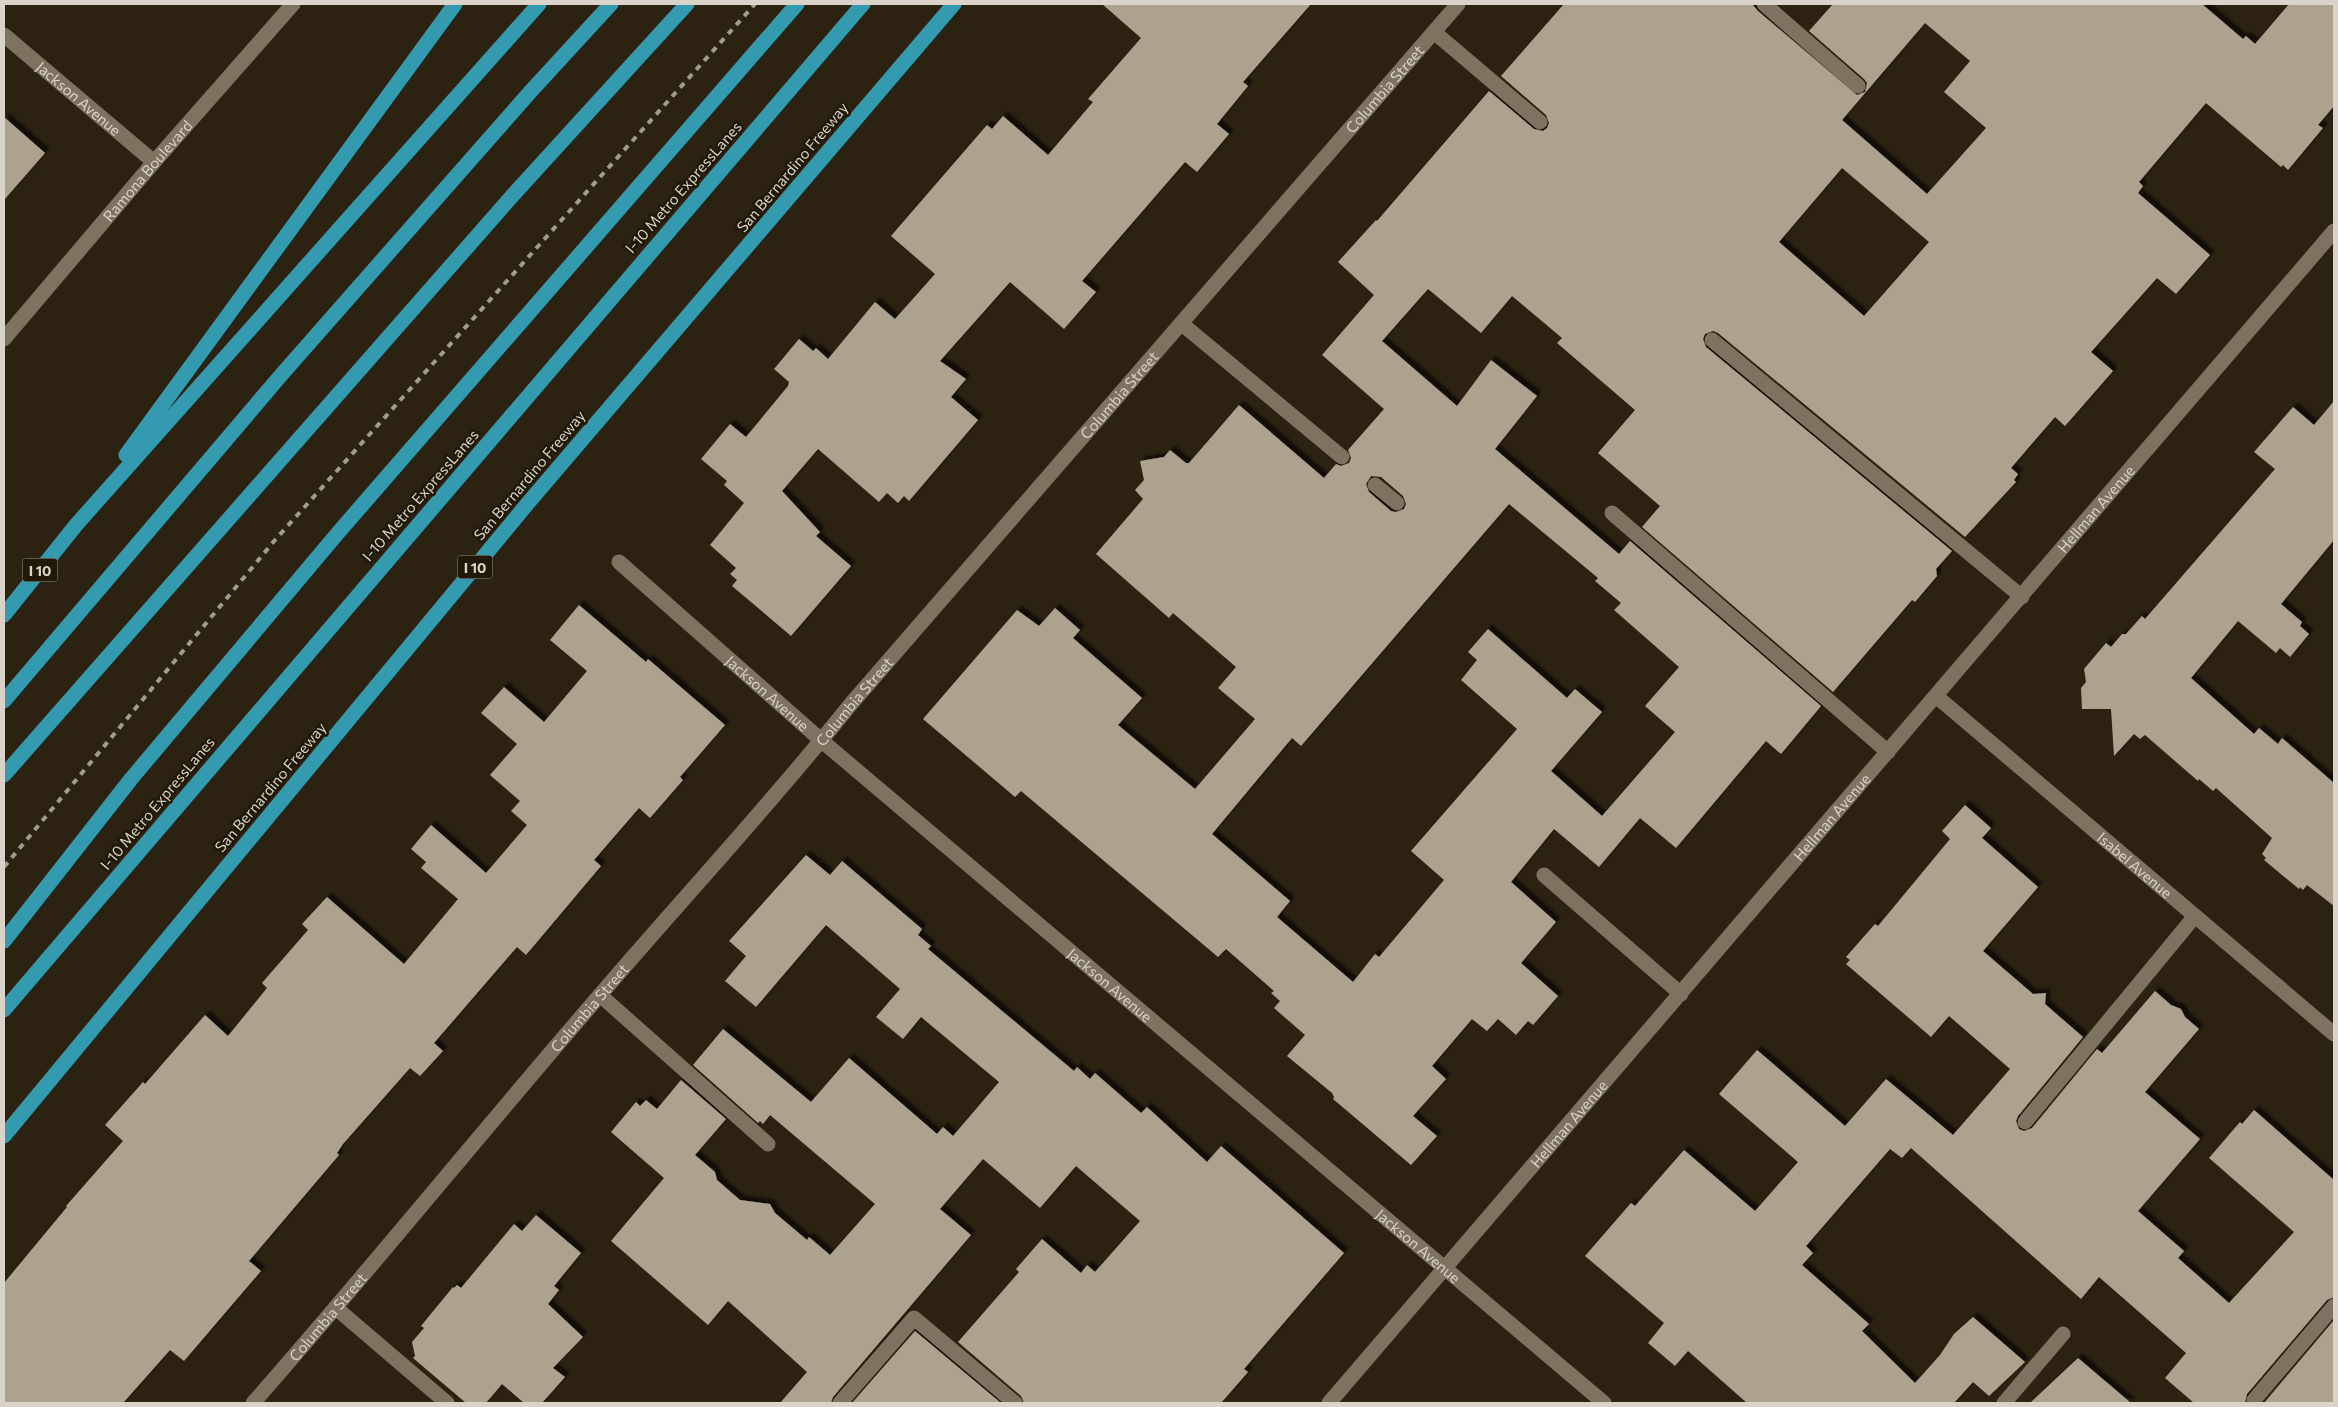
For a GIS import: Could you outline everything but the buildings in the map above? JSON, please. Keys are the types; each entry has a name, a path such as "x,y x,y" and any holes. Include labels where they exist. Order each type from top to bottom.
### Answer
{"highway":[{"path":"76,524 454,4"},
{"name":"I 10","path":"4,615 76,524 539,4"},
{"path":"4,701 282,374 531,91 611,4"},
{"path":"4,775 507,202 687,4"},
{"path":"4,941 131,779 337,534 797,4"},
{"name":"I-10 Metro ExpressLanes","path":"4,1010 863,4"},
{"name":"San Bernardino Freeway","path":"4,1136 528,503 954,4"}],"street":[{"name":"Ramona Boulevard","path":"4,339 154,162 293,4"},
{"name":"Columbia Street","path":"253,1403 336,1308 600,995 822,741 850,706 1458,4"},
{"path":"1764,4 1858,86"},
{"path":"1434,32 1540,122"},
{"name":"Jackson Avenue","path":"4,35 154,162"},
{"name":"Hellman Avenue","path":"1329,1403 2334,231"},
{"path":"1182,324 1342,457"},
{"path":"1712,340 2022,597"},
{"path":"1375,485 1397,503"},
{"path":"1612,513 1888,752"},
{"name":"Jackson Avenue","path":"619,562 822,741 1604,1403"},
{"name":"Isabel Avenue","path":"1936,696 2334,1034"},
{"path":"1544,875 1680,994"},
{"path":"2025,1122 2195,916"},
{"path":"600,995 768,1144"},
{"path":"2254,1400 2334,1306"},
{"path":"336,1308 447,1403"},
{"path":"840,1403 914,1318 1015,1403"},
{"path":"2004,1403 2063,1334"}],"railway":[{"path":"4,867 275,540 755,4"}]}
